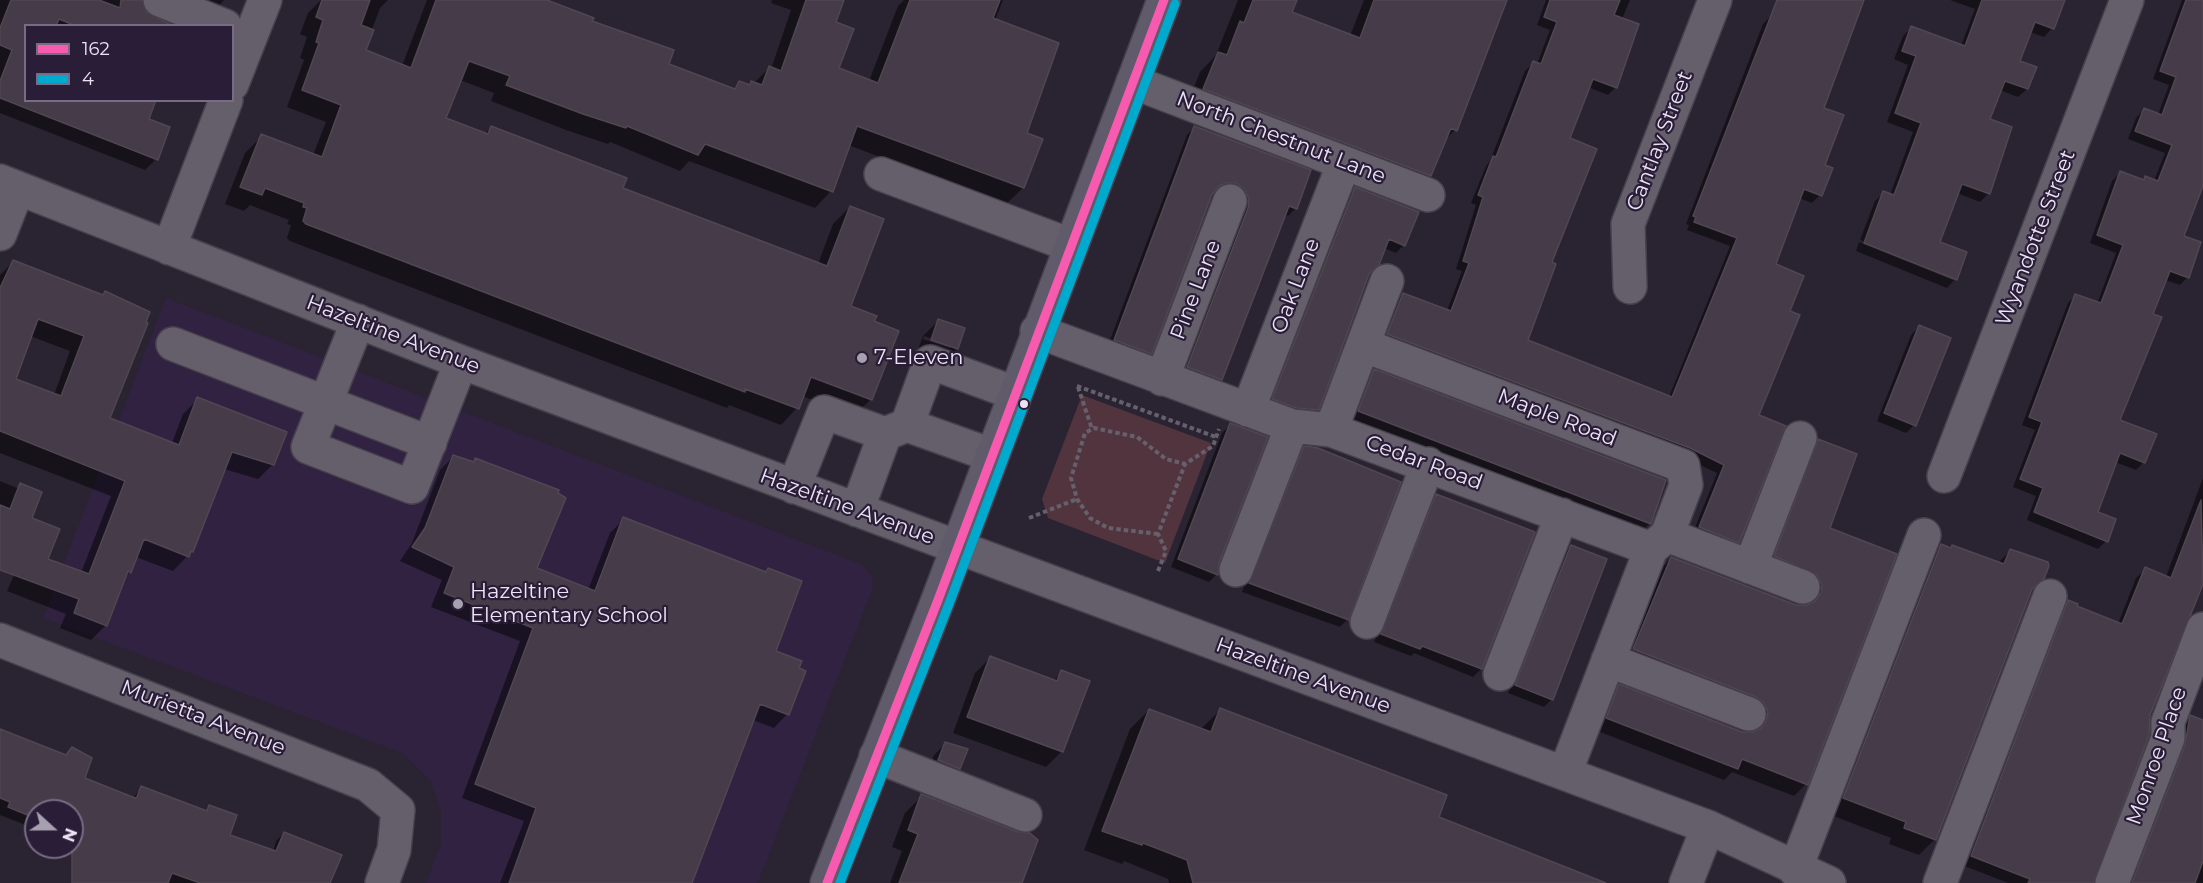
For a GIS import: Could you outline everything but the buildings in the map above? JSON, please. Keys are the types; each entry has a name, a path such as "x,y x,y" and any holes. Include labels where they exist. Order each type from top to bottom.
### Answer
{"main road":[{"path":"827,883 958,548 1037,331 1164,0"}],"street":[{"path":"159,0 221,24"},
{"path":"234,57 236,30 265,0"},
{"name":"Cantlay Street","path":"1630,287 1629,224 1715,0"},
{"name":"Wyandotte Street","path":"1944,476 2127,0"},
{"name":"North Chestnut Lane","path":"1133,82 1428,195"},
{"path":"169,248 225,102"},
{"name":"Oak Lane","path":"1239,407 1344,163"},
{"path":"881,174 1070,245"},
{"path":"0,234 9,185"},
{"name":"Hazeltine Avenue","path":"9,185 461,362 1708,827 1795,870 1829,883"},
{"name":"Pine Lane","path":"1162,379 1230,201"},
{"path":"1331,430 1387,281"},
{"path":"358,321 308,447 412,487 461,362"},
{"name":"Cedar Road","path":"1037,331 1292,426 1331,430 1562,515 1750,567 1803,587"},
{"path":"173,344 430,443"},
{"name":"Maple Road","path":"1363,345 1683,466 1686,485 1608,660 1565,773"},
{"path":"857,510 930,362 1014,393"},
{"path":"794,487 824,412 991,455"},
{"path":"1236,570 1292,426"},
{"path":"1750,567 1800,438"},
{"path":"1367,622 1428,464"},
{"path":"1500,674 1562,515"},
{"path":"1795,870 1924,535"},
{"path":"1940,883 2050,596"},
{"name":"Monroe Place","path":"2112,883 2168,738 2168,722 2203,629"},
{"name":"Murietta Avenue","path":"0,640 368,785 398,810 394,850 381,883"},
{"path":"1608,660 1749,714"},
{"path":"876,756 1025,815"},
{"path":"1686,883 1708,827"}],"path":[{"path":"1092,429 1077,386 1216,438"},
{"path":"1158,570 1166,551 1158,534 1185,464 1213,446 1216,438 1239,407"},
{"path":"1158,534 1108,528 1090,518 1077,499 1071,478 1085,433 1092,429 1137,437 1166,459 1185,464"},
{"path":"1029,518 1077,499"}],"shaded area":[{"name":"Hazeltine Elementary School","path":"166,298 863,565 873,577 872,589 758,883 426,883 441,843 441,811 431,781 402,753 43,618"},
{"path":"1082,395 1211,443 1165,563 1048,518 1042,499"}],"transit line":[{"name":"162","path":"827,883 938,600 1164,0"},
{"name":"4","path":"840,883 949,604 1175,4"}],"place":[{"name":"7-Eleven","path":"862,358"},
{"name":"Hazeltine Elementary School","path":"458,604"}]}
